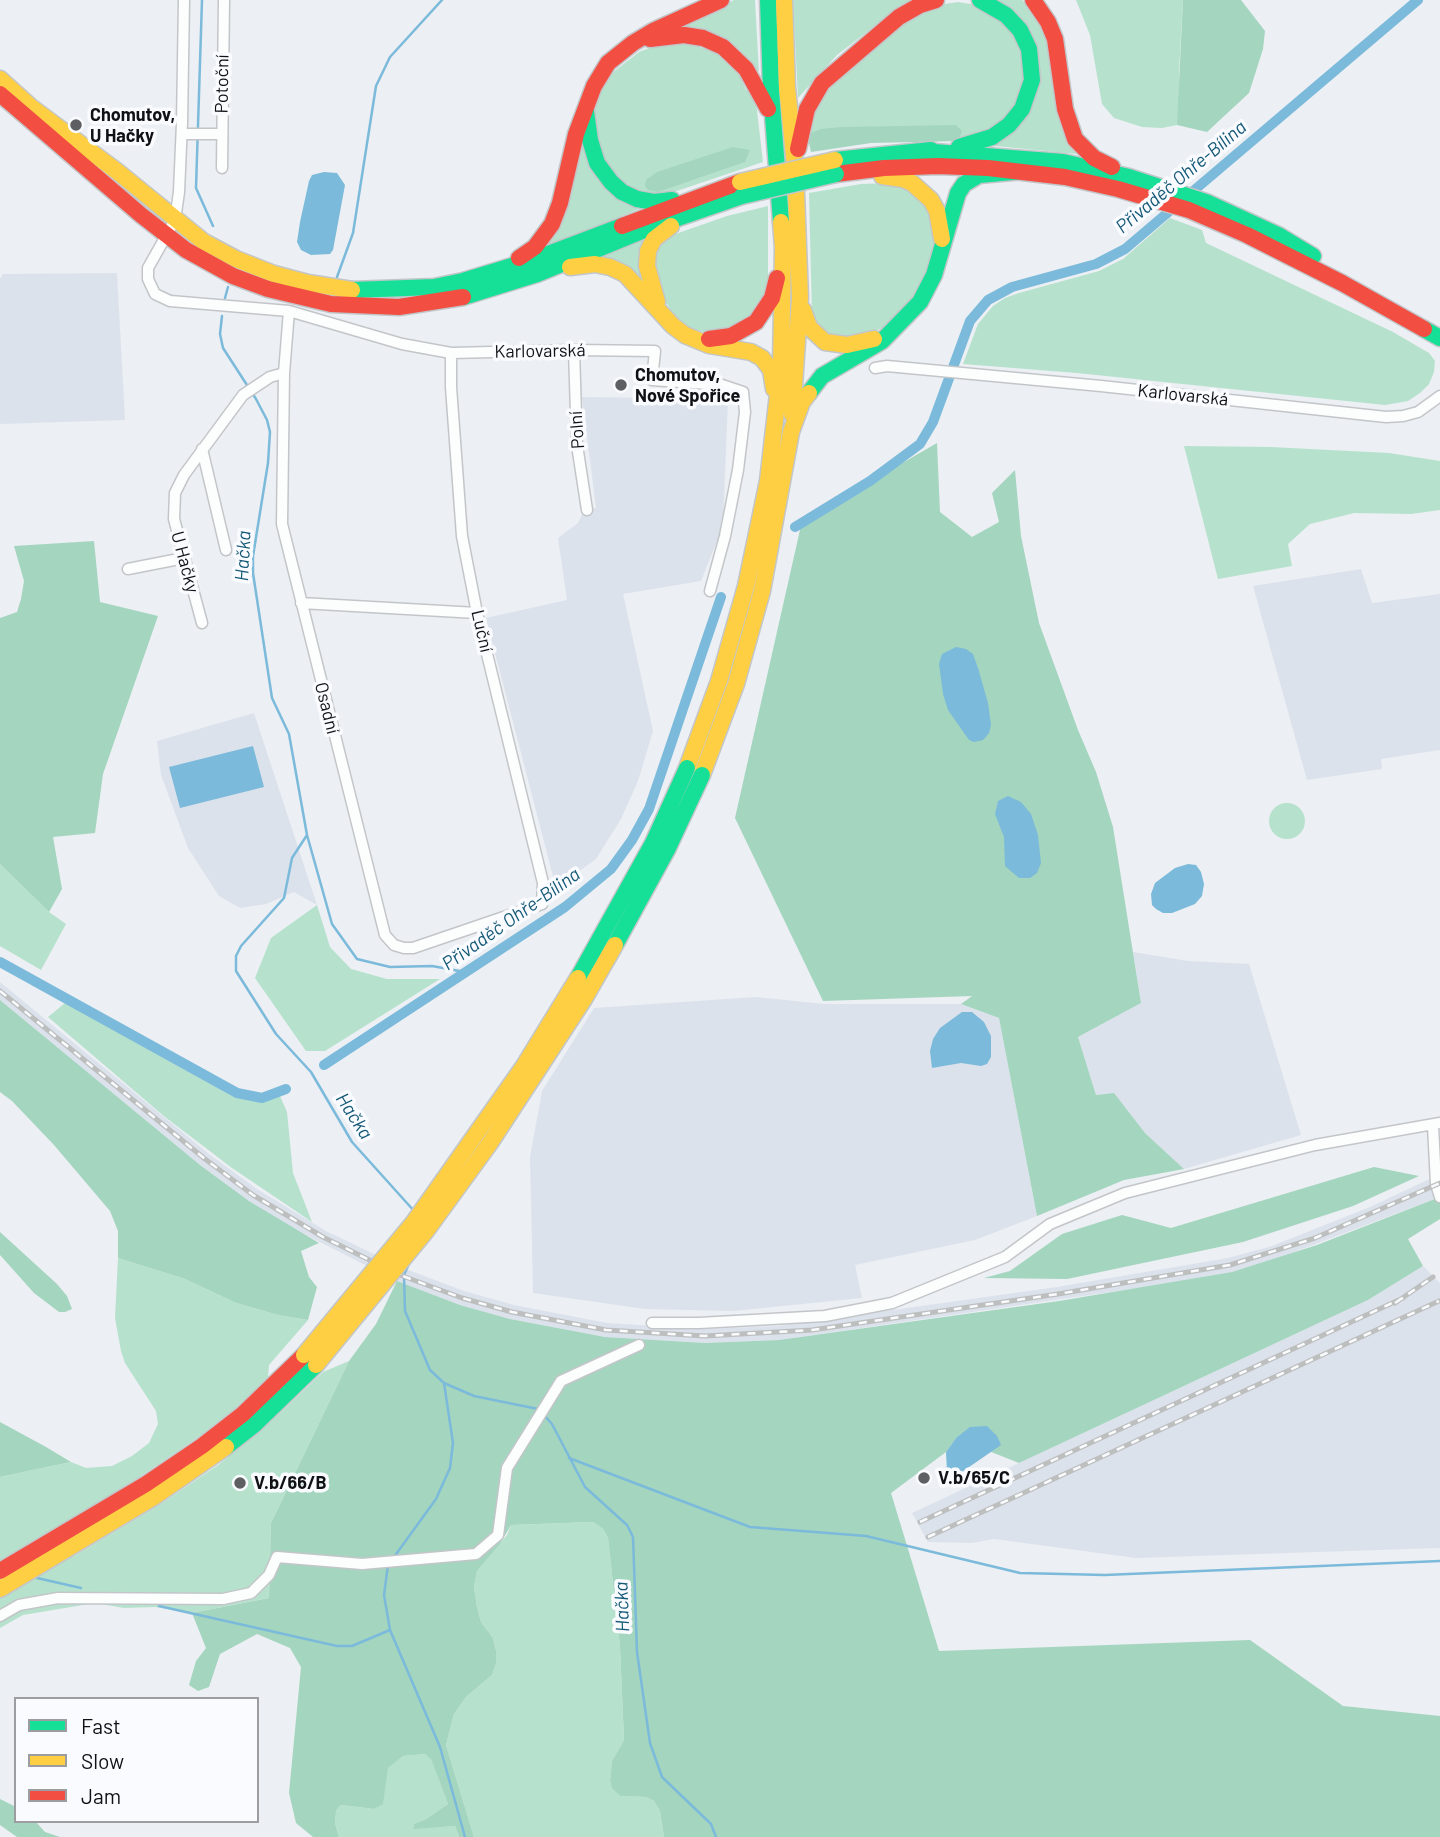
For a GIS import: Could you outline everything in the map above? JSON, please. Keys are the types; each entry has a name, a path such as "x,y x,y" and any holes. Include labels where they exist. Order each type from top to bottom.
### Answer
{"main road":[{"path":"488,274 526,254 547,232 560,203 576,134 598,78 608,63 653,31 721,0"},
{"path":"694,772 743,599 768,481 781,368 783,247 768,0"},
{"path":"784,0 800,298 790,442"},
{"path":"795,166 807,109 822,83 899,17 920,5 936,0"},
{"path":"586,108 590,140 597,163 611,183 637,199 654,202 787,184 877,154 960,147 992,137 1009,125 1026,100 1032,70 1025,40 1006,15 979,0"},
{"path":"1033,0 1048,22 1055,39 1065,109 1075,139 1094,158 1164,202 1257,225 1306,252 1440,338"},
{"path":"633,43 684,35 703,38 723,47 747,69 774,121"},
{"path":"0,79 204,242 236,259 307,283 358,291 434,287 535,259 706,193"},
{"path":"0,94 167,237 203,260 233,276 268,289 331,304 398,307 437,303 496,288 701,209"},
{"path":"921,151 1063,163 1129,180"},
{"path":"835,167 939,166 1129,180"},
{"path":"835,167 912,183 932,200 937,211 942,245"},
{"path":"0,1589 202,1446 310,1360 348,1304 414,1222 478,1134 570,993 694,772 736,684 762,591 798,411 814,384 830,370 874,347 901,324 920,302 928,288 958,193 964,184 979,175 1023,171"},
{"path":"741,189 701,209 654,239 648,251 647,266 652,289 661,310 679,330 703,339 722,339 740,333 756,322 772,298 783,247"},
{"path":"537,274 587,264 603,265 617,270 631,279 679,330 709,345 751,352 762,358 772,374 776,417"},
{"path":"800,298 808,327 830,344 858,344 881,337 901,324"},
{"path":"0,1572 72,1538"}],"street":[{"path":"167,237 175,220 188,134 184,0"},
{"name":"Potoční","path":"222,168 218,134 224,0"},
{"path":"188,134 218,134"},
{"name":"Karlovarská","path":"167,237 152,259 147,273 152,290 160,298 170,301 289,311 402,344 451,353 655,351 652,380 722,385 743,392 745,412 738,470 725,536 710,591"},
{"name":"Osadní","path":"289,311 284,373 282,524 385,935 389,941 404,948 413,948 542,904"},
{"name":"Polní","path":"574,350 577,445 587,510"},
{"name":"Luční","path":"451,353 462,536 477,613 543,883 542,904"},
{"name":"Karlovarská","path":"875,369 887,366 1101,386 1386,417 1418,412 1440,396"},
{"name":"U Hačky","path":"202,623 174,519 175,494 184,475 243,394 270,377 284,373"},
{"path":"202,449 226,550"},
{"path":"128,569 184,558"},
{"path":"301,603 477,613"},
{"path":"652,1323 825,1316 892,1303 1005,1257 1050,1224 1125,1193 1315,1145 1436,1124 1436,1184 1440,1197"},
{"path":"0,1616 19,1605 58,1598 223,1599 251,1593 269,1575 277,1557 362,1564 476,1554 498,1535 507,1468 561,1381 639,1345"}],"shaded area":[{"path":"117,273 125,420 0,424 0,279 3,274"},
{"path":"582,397 728,399 723,526 701,581 623,594 653,731 638,781 621,819 596,859 556,888 486,618 567,600 558,538 578,523 584,510 596,508"},
{"path":"1361,569 1372,603 1440,594 1440,750 1381,759 1382,769 1307,780 1253,586"},
{"path":"254,713 317,905 294,892 266,904 240,908 219,896 188,848 161,775 157,741"},
{"path":"1133,952 1188,961 1249,964 1301,1135 1184,1169 1145,1133 1114,1094 1096,1095 1078,1037 1141,1003"},
{"path":"0,982 209,1154 257,1189 326,1231 403,1268 464,1291 514,1305 607,1323 705,1329 778,1326 1057,1287 1228,1258 1272,1246 1370,1207 1440,1174 1440,1197 1276,1259 1232,1272 1145,1287 779,1340 705,1343 605,1337 510,1319 460,1305 397,1281 294,1229 249,1201 200,1165 0,1000"},
{"path":"756,997 824,1004 961,1004 999,1018 1037,1216 975,1240 855,1265 862,1298 733,1311 645,1309 533,1293 530,1157 542,1091 594,1008"},
{"path":"1423,1266 1440,1283 1440,1548 1136,1558 994,1539 972,1543 928,1542 912,1513 1368,1300"}],"green space":[{"path":"734,0 755,0 759,72 738,51 678,28"},
{"path":"793,0 913,0 899,7 837,55 798,98"},
{"path":"994,0 1022,0 1041,25 1052,59 1062,128 1077,154 985,145 1037,81"},
{"path":"1076,0 1183,0 1180,112 1177,125 1162,128 1142,127 1114,118 1102,104 1090,35"},
{"path":"1183,0 1241,0 1265,31 1263,49 1249,93 1207,132 1177,125"},
{"path":"958,2 977,5 1009,26 1026,60 1021,98 997,127 958,141 830,129 820,129 807,134 819,98 902,21 938,5"},
{"path":"684,43 714,51 727,59 742,75 746,90 750,91 756,102 763,162 662,196 632,191 602,160 594,119 596,99 607,77 639,52 659,44"},
{"path":"956,125 962,131 958,141 871,143 811,152 807,134 820,129 842,127"},
{"path":"582,144 598,180 609,193 639,209 544,248 558,231"},
{"path":"733,147 750,150 745,162 658,192 648,190 645,186 646,180 657,172"},
{"path":"889,183 909,189 931,213 936,245 933,259 914,299 888,326 856,338 824,334 812,316 809,193 861,184"},
{"path":"768,206 768,287 757,310 737,326 704,332 688,328 678,321 663,298 654,265 655,253 667,237 727,216"},
{"path":"1170,218 1202,230 1206,243 1393,332 1429,353 1435,361 1429,384 1408,401 1385,405 963,364 978,324 993,306 1019,293 1099,271 1123,259"},
{"path":"648,237 645,287 595,260"},
{"path":"937,443 940,512 972,537 999,522 992,493 1015,470 1021,536 1039,623 1096,772 1113,827 1141,1003 1078,1037 1096,1095 1114,1093 1145,1133 1184,1169 1124,1180 1037,1216 999,1018 961,1004 972,996 823,1001 735,818 802,521"},
{"path":"1184,446 1389,453 1440,461 1440,510 1411,514 1354,513 1310,524 1288,544 1292,566 1218,579"},
{"path":"94,541 100,602 158,616 103,774 95,833 53,837 62,889 49,912 0,864 0,618 17,612 21,599 24,581 14,546"},
{"path":"1287,803 1300,808 1305,821 1300,834 1287,839 1274,834 1269,821 1274,808"},
{"path":"0,864 49,912 66,924 41,970 0,946"},
{"path":"317,905 330,947 351,969 387,979 440,979 325,1051 306,1051 255,978 271,938"},
{"path":"0,1000 200,1165 249,1201 319,1243 301,1251 309,1277 317,1287 308,1320 236,1303 185,1279 118,1258 118,1231 110,1211 54,1145 0,1092"},
{"path":"65,1003 234,1097 260,1102 280,1096 287,1112 293,1173 312,1222 232,1168 165,1117 48,1017"},
{"path":"1374,1167 1419,1176 1353,1206 1243,1242 1067,1279 984,1278 1010,1271 1062,1234 1122,1215 1171,1228"},
{"path":"1440,1197 1440,1219 1408,1239 1423,1266 1368,1300 1019,1463 956,1438 946,1452 891,1493 939,1651 1250,1640 1343,1706 1440,1716 1440,1837 664,1837 660,1811 654,1801 646,1797 620,1796 612,1788 610,1781 612,1761 624,1740 620,1647 608,1538 603,1529 593,1522 511,1525 500,1544 477,1571 474,1587 477,1607 481,1622 493,1638 496,1664 492,1675 466,1697 454,1714 446,1745 474,1837 459,1837 455,1826 413,1829 414,1824 448,1804 431,1759 425,1754 403,1756 388,1768 383,1804 374,1809 341,1805 336,1811 335,1823 339,1837 313,1837 296,1823 289,1793 301,1667 290,1648 257,1634 220,1654 209,1687 198,1691 189,1685 196,1661 206,1648 192,1613 269,1598 271,1523 349,1361 376,1324 397,1281 460,1305 510,1319 605,1337 705,1343 779,1340 1059,1301 1232,1272 1317,1245"},
{"path":"0,1232 57,1284 67,1296 72,1309 59,1312 34,1293 0,1255"},
{"path":"118,1258 185,1279 236,1303 308,1320 269,1365 268,1379 237,1407 141,1476 57,1528 74,1556 159,1505 218,1465 260,1432 323,1372 349,1361 271,1523 269,1598 192,1613 155,1607 124,1608 95,1603 23,1615 0,1628 0,1477 71,1462 86,1468 112,1466 149,1443 158,1424 156,1411 125,1363 121,1351 115,1318"},
{"path":"0,1422 46,1447 71,1462 0,1477"},
{"path":"593,1522 603,1529 608,1538 620,1647 624,1740 612,1761 610,1782 620,1796 646,1797 654,1801 660,1811 664,1837 474,1837 446,1745 454,1714 466,1697 492,1675 496,1664 493,1638 481,1622 477,1607 474,1587 477,1571 507,1535 511,1525"},
{"path":"425,1754 431,1758 448,1804 414,1824 413,1828 455,1826 459,1837 339,1837 335,1823 336,1811 341,1805 374,1809 382,1804 387,1768 403,1756"},
{"path":"0,1799 14,1806 14,1823 37,1823 45,1832 60,1837 17,1837 0,1825"}],"water":[{"path":"337,173 345,185 333,250 330,254 311,255 301,250 297,242 300,222 309,181 312,175"},
{"path":"956,647 973,654 978,668 991,725 983,740 969,740 948,710 943,694 939,664 942,654"},
{"path":"253,746 264,787 180,808 169,767"},
{"path":"1008,796 1021,802 1031,814 1038,835 1041,863 1037,873 1030,878 1019,878 1005,866 1004,837 995,814 998,801"},
{"path":"1188,864 1196,865 1201,872 1204,884 1202,896 1195,904 1172,913 1163,913 1156,909 1152,905 1151,894 1155,883 1175,868"},
{"path":"962,1012 972,1012 984,1022 991,1036 991,1057 987,1064 981,1066 961,1063 932,1068 930,1051 933,1039 940,1028"},
{"path":"987,1426 997,1436 1001,1445 959,1474 951,1476 947,1472 946,1452 956,1438 970,1427"}],"waterway":[{"name":"Hačka","path":"202,0 196,188 213,226"},
{"path":"337,277 353,233 376,86 390,57 442,0"},
{"name":"Přivaděč Ohře-Bílina","path":"795,527 870,481 920,444 933,422 970,321 988,300 1012,287 1096,264 1125,249 1418,0"},
{"name":"Hačka","path":"225,298 228,287"},
{"name":"Hačka","path":"222,316 220,334 223,348 256,399 270,432 253,573 272,698 289,734 307,835 292,858 284,898 241,946 236,956 236,971 276,1034 311,1072 352,1142 415,1212"},
{"name":"Přivaděč Ohře-Bílina","path":"324,1065 565,907 611,869 632,840 649,809 721,597"},
{"path":"307,835 332,924 357,959 390,967 432,966 465,972"},
{"name":"Přivaděč Ohře-Bílina","path":"0,962 237,1093 262,1098 286,1089"},
{"name":"Hačka","path":"408,1266 404,1275 405,1311 430,1370 444,1383 474,1396 538,1409"},
{"path":"394,1557 436,1499 450,1468 453,1443 444,1383"},
{"name":"Hačka","path":"543,1414 552,1424 585,1487 627,1525 633,1537 637,1652 650,1743 662,1777 711,1824 716,1837"},
{"path":"569,1458 750,1527 866,1536 1020,1573 1105,1575 1440,1561"},
{"path":"159,1606 337,1646 352,1646 390,1630 384,1595 388,1565"},
{"path":"37,1578 81,1588"},
{"path":"390,1630 440,1747 465,1837"}],"railway":[{"path":"0,991 205,1159 253,1195 323,1237 400,1275 462,1298 512,1312 606,1330 705,1336 812,1330 1058,1294 1230,1265 1315,1238 1440,1183"},
{"path":"1395,1303 1433,1277"},
{"path":"920,1522 1403,1298"},
{"path":"928,1537 1439,1301"}],"traffic: fast":[{"path":"768,0 771,90 781,222"},
{"path":"959,147 992,137 1009,125 1022,109 1032,80 1029,49 1020,30 1006,15 980,0"},
{"path":"586,111 597,163 611,182 622,192 637,199 654,202 672,200"},
{"path":"835,160 931,150"},
{"path":"921,151 1063,162 1129,177 1206,202 1280,236 1313,256"},
{"path":"809,393 822,376 882,341 920,302 934,275 958,193 964,184 979,175 1023,171"},
{"path":"742,196 836,174"},
{"path":"463,297 537,274 649,228 742,196"},
{"path":"352,290 434,287 463,281 535,259 622,226"},
{"path":"1424,329 1440,338"},
{"path":"578,978 653,843 687,768"},
{"path":"615,945 667,850 702,775"},
{"path":"226,1447 254,1425 316,1365"}],"traffic: slow":[{"path":"784,0 800,298 792,414"},
{"path":"0,79 31,107 118,172 204,242 236,259 274,274 352,290"},
{"path":"740,182 835,160"},
{"path":"882,176 912,183 931,200 937,211 942,239"},
{"path":"687,768 719,681 746,586 768,481 781,368 781,222"},
{"path":"657,302 647,266 648,251 654,239 671,226"},
{"path":"570,267 595,264 625,274 673,326 685,335 709,345 751,352 762,358 771,370 774,389"},
{"path":"803,310 809,327 825,342 847,345 874,339"},
{"path":"702,775 736,684 762,591 791,432 802,402 809,393"},
{"path":"316,1365 426,1231 490,1143 584,999 615,945"},
{"path":"304,1355 414,1222 524,1066 578,978"},
{"path":"0,1589 154,1497 226,1447"}],"traffic: jam":[{"path":"519,258 535,247 552,224 560,203 576,134 594,86 608,63 653,31 721,0"},
{"path":"798,149 807,109 822,83 899,17 920,5 936,0"},
{"path":"1033,0 1048,22 1055,39 1065,109 1075,139 1094,158 1112,167"},
{"path":"650,39 684,35 703,38 723,47 746,69 768,109"},
{"path":"0,94 141,215 186,250 233,276 268,289 331,304 399,307 463,297"},
{"path":"836,174 884,168 988,168 1065,177 1118,189 1189,210 1247,235 1342,283 1424,329"},
{"path":"622,226 740,182"},
{"path":"709,339 731,336 756,322 772,298 777,278"},
{"path":"0,1571 146,1484 202,1446 243,1414 304,1355"}],"place":[{"name":"Chomutov, U Hačky","path":"76,125"},
{"name":"Chomutov, Nové Spořice","path":"621,385"},
{"name":"V.b/65/C","path":"924,1478"},
{"name":"V.b/66/B","path":"240,1483"}]}
